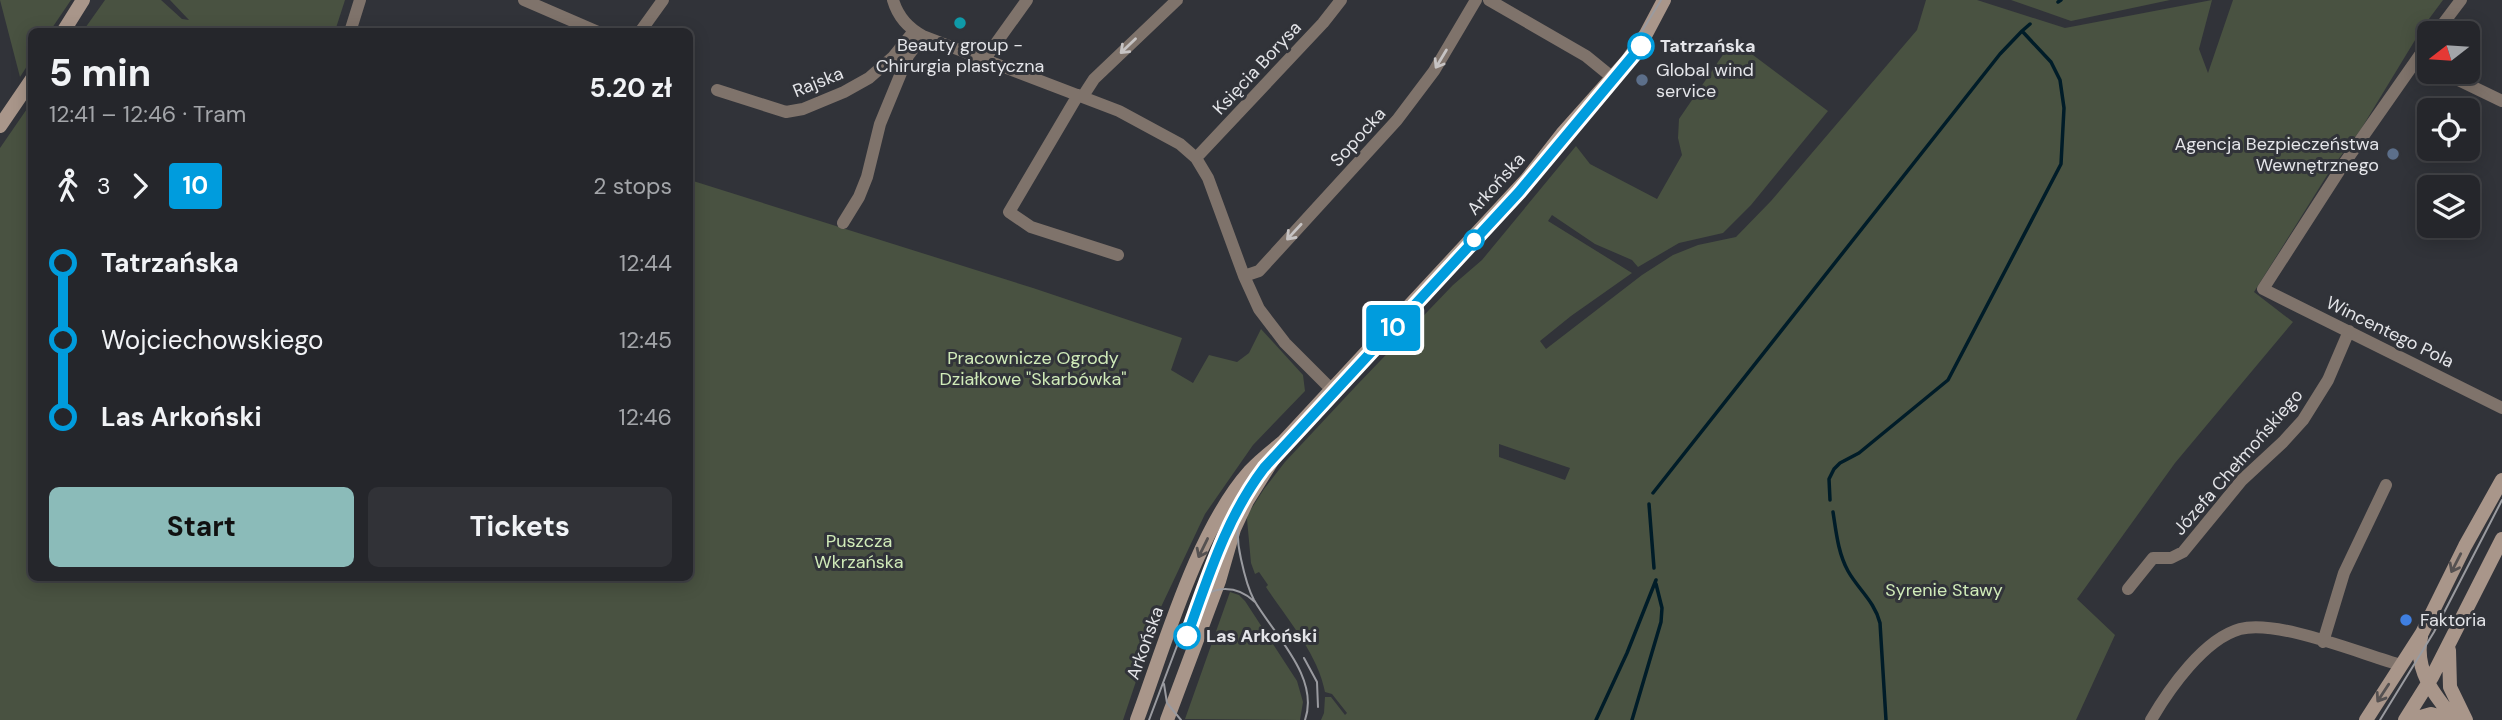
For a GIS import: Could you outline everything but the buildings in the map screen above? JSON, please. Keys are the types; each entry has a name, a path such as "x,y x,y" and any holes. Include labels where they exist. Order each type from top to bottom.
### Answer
{"street":[{"path":"66,28 83,0"},
{"path":"351,28 360,0"},
{"path":"524,0 589,28"},
{"path":"643,28 663,0"},
{"path":"892,0 900,17 918,34 1154,127 1196,158 1208,178 1259,309 1274,330 1332,390"},
{"path":"984,60 1027,0"},
{"path":"1118,255 1031,227 1009,212 1094,79 1177,0"},
{"name":"Księcia Borysa","path":"1196,158 1323,23 1341,0"},
{"name":"Sopocka","path":"1244,276 1259,271 1397,120 1434,71 1476,0"},
{"path":"1489,0 1586,56 1613,78"},
{"name":"Arkońska","path":"1137,720 1190,577 1209,536 1244,478 1283,442 1517,191 1613,78 1639,44 1664,0"},
{"path":"2445,21 2461,0"},
{"path":"843,223 859,197 867,177 880,124 918,34"},
{"name":"Rajska","path":"717,90 786,112 803,109 869,78 918,34"},
{"name":"Wincentego Pola","path":"2417,59 2343,164 2263,289 2502,408"},
{"path":"2467,84 2502,101"},
{"path":"0,126 28,85"},
{"name":"Józefa Chełmońskiego","path":"2128,589 2153,558 2171,558 2183,552 2242,480 2294,430 2328,380 2349,331"},
{"name":"Arkońska","path":"1167,720 1219,581 1236,525 1247,500 1283,442"},
{"path":"2366,720 2422,632 2502,480"},
{"path":"2323,642 2344,573 2386,485"},
{"path":"2408,720 2502,539"},
{"path":"2151,720 2185,671 2207,649 2232,632 2246,628 2262,628 2323,642 2401,666 2427,680 2466,720"},
{"path":"2422,632 2419,654 2427,680"},
{"path":"2450,642 2446,697 2453,720"},
{"path":"2408,720 2431,713 2453,720"}],"green space":[{"path":"0,0 71,0 52,28 28,28 28,65 20,77"},
{"path":"105,0 161,0 182,19 189,20 170,0 345,0 336,28 85,28"},
{"name":"Syrenie Stawy","path":"1926,0 1977,0 2065,28 2212,0 2199,49 2208,73 2233,0 2443,0 2427,21 2417,21 2417,37 2361,129 2331,169 2254,292 2293,322 2175,463 2077,599 2115,635 2076,720 1321,720 1325,697 1331,697 1345,715 1347,713 1332,694 1325,692 1309,651 1266,587 1268,585 1259,572 1255,574 1251,563 1248,514 1285,462 1453,285 1482,260 1576,146 1590,164 1657,199 1682,155 1678,138 1679,119 1733,40 1828,111 1751,205 1723,233 1679,243 1638,267 1632,260 1595,244 1552,215 1548,221 1632,273 1540,341 1546,349 1642,275 1673,255 1698,245 1736,237 1771,201 1917,30","holes":["1499,444 1570,468 1565,480 1499,457"]},
{"path":"2011,0 2170,0 2071,21"},
{"name":"Puszcza Wkrzańska","path":"28,107 28,581 693,581 693,181 1182,338 1171,370 1193,383 1209,355 1237,362 1249,353 1261,329 1303,375 1305,391 1253,445 1205,514 1161,607 1123,720 0,720 0,148"},
{"path":"1230,592 1245,601 1297,681 1303,702 1300,720 1185,719"}],"waterway":[{"path":"1830,500 1829,479 1834,469 1859,453 1948,380 2061,164 2064,108 2060,80 2051,62 2022,31 2030,24"},
{"path":"1653,493 2000,54 2022,31"},
{"path":"1649,504 1654,568"},
{"path":"1833,512 1845,564 1878,615 1886,720"},
{"path":"1596,720 1627,653 1656,580"},
{"path":"1632,720 1661,622 1662,608 1656,584"}],"tram line":[{"path":"1149,720 1220,532 1241,492 1275,448 1522,181 1625,59 1661,0"},
{"name":"10","path":"1187,636 1226,531 1241,502 1264,468 1536,173 1641,46"},
{"path":"1243,500 1238,536 1246,580 1254,600 1301,672 1308,704 1305,720"},
{"path":"2380,720 2434,632 2502,500"},
{"path":"1194,604 1208,593 1224,589 1240,592 1255,602"},
{"path":"1304,658 1317,682 1318,707"},
{"path":"1164,684 1167,703 1181,720"}],"place":[{"name":"Beauty group - Chirurgia plastyczna","path":"960,23"},
{"name":"Tatrzańska","path":"1641,46"},
{"name":"Global wind service","path":"1642,80"},
{"name":"Agencja Bezpieczeństwa Wewnętrznego","path":"2393,154"},
{"name":"Faktoria","path":"2406,620"},
{"name":"Las Arkoński","path":"1187,636"}],"park label":[{"name":"Pracownicze Ogrody Działkowe \"Skarbówka\"","path":"1033,368"}]}
